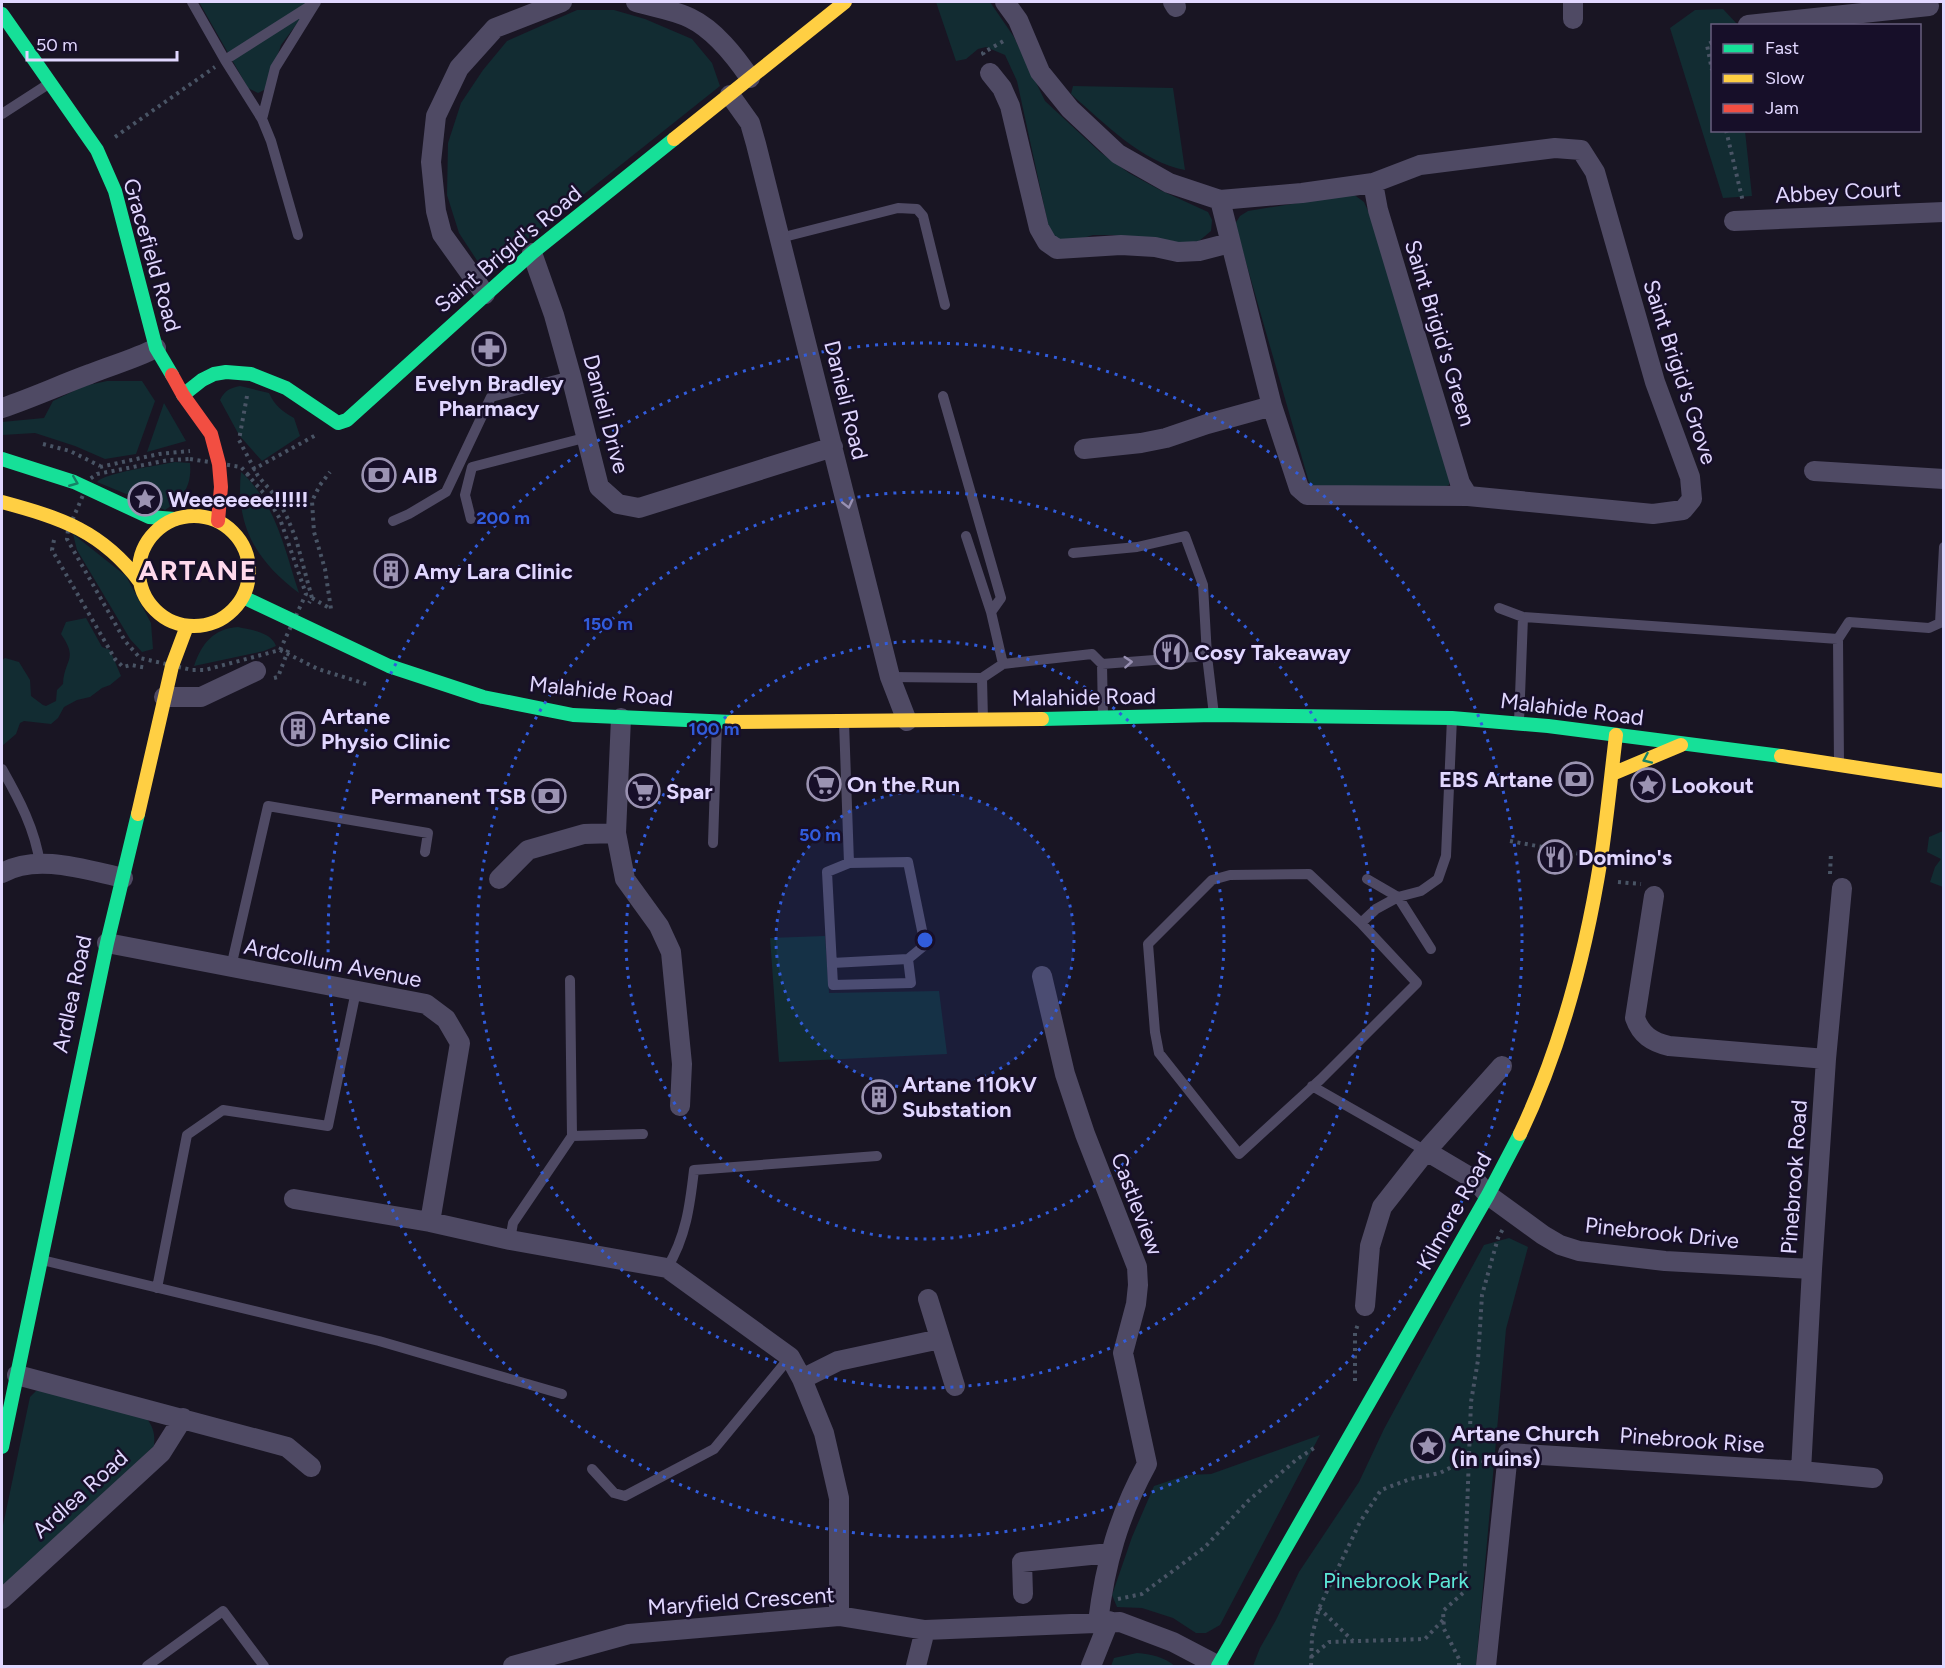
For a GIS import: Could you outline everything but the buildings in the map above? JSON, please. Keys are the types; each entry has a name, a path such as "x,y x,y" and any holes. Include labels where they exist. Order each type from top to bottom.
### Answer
{"main road":[{"name":"Saint Brigid's Road","path":"338,423 347,420 531,253 845,2"},
{"name":"Gracefield Road","path":"2,14 97,150 115,191 156,348 183,395 211,434 219,464 218,521"},
{"path":"183,395 213,374 236,373 268,378 338,423"},
{"path":"2,459 74,482 148,517 175,519 201,516 218,521 231,530 246,550 249,576 243,597 232,611 209,624 187,626 169,620 149,603 140,582 128,564 108,545 82,528 2,502"},
{"path":"140,582 139,562 144,546 157,530 175,519"},
{"name":"Malahide Road","path":"243,597 388,666 483,697 573,715 717,722 1214,715 1452,718 1519,722 1839,764 1944,781"},
{"name":"Ardlea Road","path":"2,1447 107,943 164,697 172,666 187,626"},
{"name":"Kilmore Road","path":"1219,1666 1488,1195 1539,1094 1569,1001 1587,932 1601,858 1616,735"},
{"path":"1612,774 1683,744"}],"street":[{"path":"485,294 442,234 436,212 431,162 436,116 459,68 495,28 562,2"},
{"path":"636,2 690,18 724,45 750,78"},
{"name":"Saint Brigid's Grove","path":"1005,2 1018,20 1040,72 1070,110 1118,154 1169,183 1220,200 1302,193 1373,183 1420,165 1555,147 1581,150 1594,172 1655,382 1690,477 1692,499 1683,510 1653,514 1468,496 1307,495 1299,488 1272,406 1220,200"},
{"path":"1753,24 1825,9 1929,6"},
{"path":"990,73 1002,88 1011,106 1039,228 1047,242 1057,249 1121,245 1178,252 1199,251 1230,243"},
{"name":"Danieli Road","path":"730,94 750,123 890,677 907,721"},
{"name":"Saint Brigid's Green","path":"1373,183 1378,210 1460,483 1468,496"},
{"name":"Abbey Court","path":"1741,220 1944,212"},
{"name":"Danieli Drive","path":"531,253 554,315 572,376 599,488 618,504 639,508 833,447"},
{"path":"2,408 40,396 156,348"},
{"path":"1084,449 1166,438 1206,424 1272,406"},
{"path":"1814,471 1944,479"},
{"path":"164,697 201,697 256,671"},
{"path":"621,718 616,833 625,879 659,926 671,952 682,1064 680,1106"},
{"path":"499,879 528,850 584,834 616,833"},
{"path":"2,873 11,868 40,864 123,878"},
{"name":"Pinebrook Road","path":"1801,1471 1835,884"},
{"path":"1652,891 1635,1018 1643,1034 1656,1043 1670,1046 1826,1059"},
{"name":"Ardcollum Avenue","path":"107,943 426,1004 446,1019 460,1043 429,1222"},
{"name":"Castleview","path":"1042,976 1065,1074 1084,1134 1137,1267 1136,1304 1122,1353 1148,1464 1129,1498 1110,1553 1102,1616 1091,1666"},
{"path":"1365,1306 1370,1246 1382,1207 1426,1151 1502,1066"},
{"name":"Pinebrook Drive","path":"1426,1151 1474,1180 1488,1195 1511,1213 1551,1240 1579,1251 1665,1261 1812,1269"},
{"path":"294,1199 429,1222 510,1240 667,1268 790,1357 802,1379 824,1433 839,1498 840,1616"},
{"path":"928,1299 955,1386"},
{"path":"802,1379 838,1360 940,1339"},
{"path":"17,1375 287,1447 311,1467"},
{"name":"Ardlea Road","path":"2,1599 161,1454 183,1418"},
{"path":"1486,1666 1508,1460"},
{"name":"Pinebrook Rise","path":"1508,1460 1801,1471 1873,1478"},
{"path":"1023,1594 1022,1562 1110,1553"},
{"name":"Maryfield Crescent","path":"513,1666 629,1634 840,1616 925,1630 1102,1616 1134,1626 1219,1666"},
{"path":"916,1666 925,1630"}],"lane":[{"path":"192,2 262,119 271,141 298,236"},
{"path":"225,60 316,2"},
{"path":"262,119 275,68 316,2"},
{"path":"2,114 50,83"},
{"path":"780,238 898,208 917,209 923,216 945,306"},
{"path":"393,521 446,492 491,397 572,376"},
{"path":"943,396 1001,598 991,612"},
{"path":"471,519 465,495 472,467 588,437"},
{"path":"966,536 991,612 1003,664"},
{"path":"1073,553 1137,547 1185,536 1203,585 1207,656 1214,715"},
{"path":"1839,764 1838,639 1849,622 1929,628 1940,623 1944,547"},
{"path":"1499,609 1523,617 1838,639"},
{"path":"1519,722 1523,617"},
{"path":"890,677 982,678 1003,664 1092,654 1102,664 1103,717"},
{"path":"1102,664 1207,656"},
{"path":"982,678 983,720"},
{"path":"1362,923 1376,909 1398,897 1421,891 1438,879 1446,856 1452,718"},
{"path":"713,843 717,722"},
{"path":"844,722 849,863"},
{"path":"2,769 18,798 37,842 40,864"},
{"path":"231,967 268,806 428,833 425,852"},
{"path":"832,963 908,959 925,945 908,862 849,863 827,872 833,985 911,983 908,959"},
{"path":"1309,874 1362,923 1417,983 1312,1086 1239,1154 1159,1053 1155,1032 1148,944 1212,880 1230,875 1309,874"},
{"path":"1367,879 1398,897 1431,950"},
{"path":"510,1240 513,1223 572,1136 570,980"},
{"path":"157,1288 187,1135 223,1110 328,1126 356,991"},
{"path":"1312,1086 1426,1151"},
{"path":"572,1136 644,1134"},
{"path":"667,1268 675,1255 690,1212 694,1170 877,1156"},
{"path":"41,1260 379,1341 562,1394"},
{"path":"592,1469 614,1493 625,1496 714,1449 790,1357"},
{"path":"147,1666 223,1611 264,1666"}],"path":[{"path":"990,73 983,53 1022,30"},
{"path":"1711,43 1707,45 1711,62"},
{"path":"97,150 225,60"},
{"path":"1726,132 1741,220"},
{"path":"251,375 239,440 254,469 277,498 287,517 296,539 312,598 331,609 325,569 314,532 312,501 330,472"},
{"path":"247,475 338,423"},
{"path":"92,467 159,454 190,452"},
{"path":"108,471 169,460 190,459"},
{"path":"239,467 267,497 280,519 306,594 303,600"},
{"path":"56,535 51,546 52,550 115,659 123,667 151,668"},
{"path":"67,538 125,641 135,655 150,660"},
{"path":"282,645 280,650 313,666"},
{"path":"1510,841 1601,858"},
{"path":"1831,853 1835,884"},
{"path":"1597,879 1652,891"},
{"path":"1459,1666 1459,1659 1444,1629 1443,1611 1464,1592 1471,1457 1471,1402 1478,1360 1482,1294 1498,1238 1511,1213"},
{"path":"1365,1306 1355,1333 1354,1380 1376,1392"},
{"path":"1102,1616 1142,1594 1205,1547 1248,1501 1296,1460 1315,1448"},
{"path":"1311,1666 1310,1657 1319,1608 1360,1522 1382,1490 1410,1479 1440,1473 1471,1457 1508,1460"},
{"path":"1319,1608 1354,1642"},
{"path":"1310,1657 1329,1642 1425,1639 1443,1620"}],"green space":[{"path":"199,2 313,2 281,45 266,89 258,93 248,88"},
{"path":"936,2 990,2 1014,37 1045,101 1100,152 1129,173 1208,212 1212,220 1211,231 1199,241 1187,245 1112,235 1093,235 1077,240 1060,241 1050,233 1017,81 1005,55 986,47 978,49 966,59 956,61"},
{"path":"1723,9 1737,24 1711,24 1711,132 1745,132 1752,196 1723,198 1670,28 1695,10"},
{"path":"577,10 614,10 645,19 692,39 712,63 720,86 495,265 480,265 459,233 447,195 448,143 461,103 483,70 507,41"},
{"path":"1073,86 1173,88 1185,170 1154,159 1124,140 1071,94"},
{"path":"1353,194 1364,202 1371,217 1451,473 1449,485 1439,489 1310,486 1235,224 1240,216 1248,211"},
{"path":"107,381 142,381 155,401 136,454 105,459 35,433 2,435 2,422 44,418 53,401 84,386"},
{"path":"240,386 269,393 279,408 294,418 300,436 262,461 239,435 220,400 228,390"},
{"path":"164,403 186,441 147,452"},
{"path":"175,462 190,463 190,478 182,496 165,510 97,482 121,473"},
{"path":"241,472 253,484 271,513 284,544 299,593 271,569 252,541 242,509"},
{"path":"73,534 126,576 151,623 153,649 142,652 130,639 77,550"},
{"path":"86,618 102,647 110,650 121,676 90,697 77,700 64,707 58,718 51,724 24,721 20,723 16,734 2,746 2,660 5,658 19,662 30,680 31,696 46,706 56,701 57,690 63,684 70,655 61,634 66,622"},
{"path":"238,627 265,635 276,646 264,651 194,666 201,650 215,634"},
{"path":"1943,831 1943,887 1930,882 1935,867 1941,859 1927,852 1929,837"},
{"path":"825,936 829,993 939,991 947,1054 779,1062 770,938"},
{"name":"Pinebrook Park","path":"1509,1238 1528,1247 1506,1329 1476,1666 1253,1666 1299,1572 1359,1482 1384,1429 1484,1245"},
{"path":"36,1391 147,1419 154,1432 154,1446 2,1589 2,1530 30,1397"},
{"path":"1320,1435 1220,1625 1206,1633 1196,1633 1173,1618 1142,1608 1117,1607 1112,1595 1132,1537 1154,1486 1187,1475 1211,1474"},
{"path":"1137,1653 1157,1656 1175,1666 1111,1666 1114,1658"}],"traffic: fast":[{"path":"2,14 97,150 115,191 156,348 172,375"},
{"path":"183,395 214,374 226,372 251,374 286,388 338,423 347,420 532,253 674,139"},
{"path":"2,459 74,482 149,517 175,519"},
{"path":"243,597 389,666 483,697 573,715 732,722"},
{"path":"1042,719 1214,715 1452,718 1548,726 1781,756"},
{"path":"2,1447 107,943 138,814"},
{"path":"1218,1666 1488,1195 1520,1134"}],"traffic: slow":[{"path":"674,139 845,2"},
{"path":"2,502 62,521 95,538 111,550 140,582"},
{"path":"194,516 215,520 233,532 245,550 249,571 245,592 233,610 215,622 194,626 173,622 155,610 143,592 139,571 143,550 155,532 173,520 194,516"},
{"path":"138,814 172,666 187,626"},
{"path":"732,722 1042,719"},
{"path":"1520,1134 1548,1068 1580,964 1601,858 1616,735"},
{"path":"1612,774 1681,745"},
{"path":"1781,756 1944,781"}],"traffic: jam":[{"path":"172,375 183,395 211,434 219,464 221,487 218,521"}],"place":[{"name":"Evelyn Bradley Pharmacy","path":"489,349"},
{"name":"AIB","path":"379,475"},
{"name":"Weeeeeee!!!!!","path":"145,499"},
{"name":"Amy Lara Clinic","path":"391,571"},
{"name":"Cosy Takeaway","path":"1171,652"},
{"name":"Artane Physio Clinic","path":"298,729"},
{"name":"EBS Artane","path":"1576,779"},
{"name":"On the Run","path":"824,784"},
{"name":"Lookout","path":"1648,785"},
{"name":"Spar","path":"643,791"},
{"name":"Permanent TSB","path":"549,796"},
{"name":"Domino's","path":"1555,857"},
{"name":"Artane 110kV Substation","path":"879,1097"},
{"name":"Artane Church (in ruins)","path":"1428,1446"}],"district":[{"name":"ARTANE","path":"198,570"}]}
